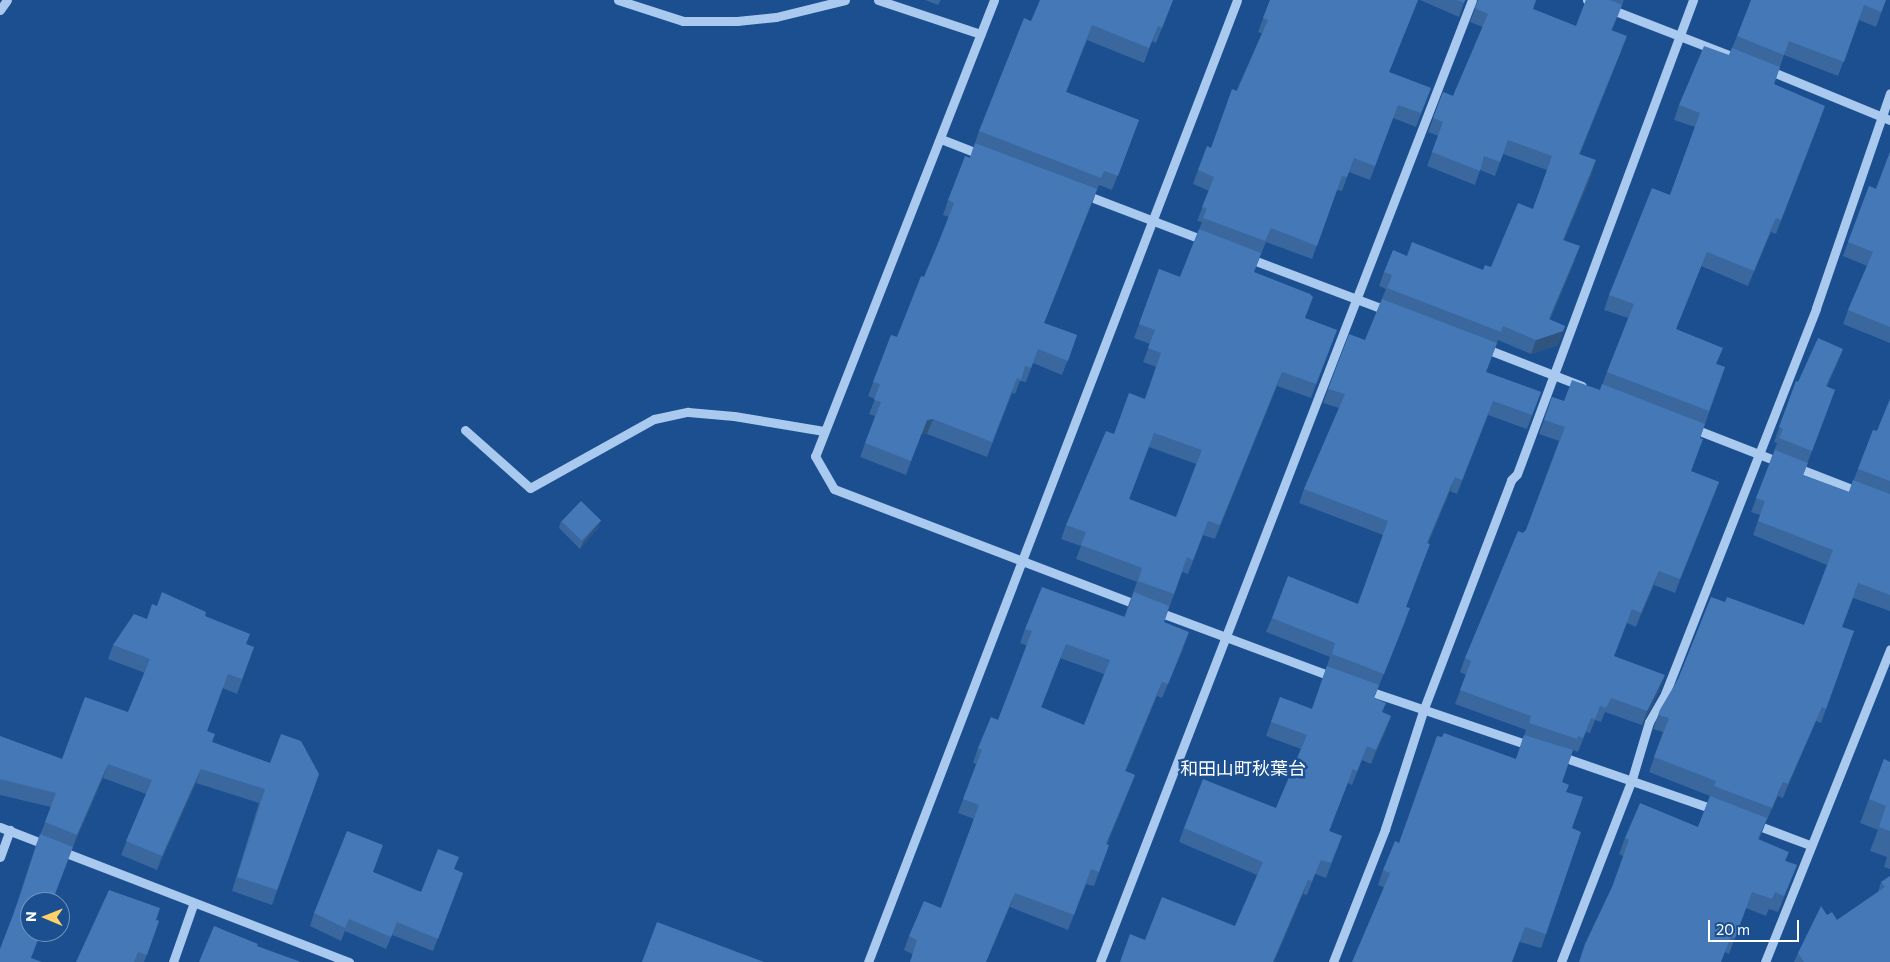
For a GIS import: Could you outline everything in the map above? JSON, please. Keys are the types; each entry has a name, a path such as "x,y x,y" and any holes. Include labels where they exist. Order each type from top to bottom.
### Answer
{"street":[{"path":"0,10 7,0"},
{"path":"618,0 682,20 737,21 776,17 845,0"},
{"path":"878,0 980,34"},
{"path":"994,0 815,456 834,489 1020,561 1342,680"},
{"path":"868,962 1020,561 1237,0"},
{"path":"1100,962 1224,636 1472,0"},
{"path":"1587,0 1679,34 1752,64"},
{"path":"1333,962 1385,829 1423,711 1554,375 1693,0"},
{"path":"1761,68 1890,120"},
{"path":"1561,962 1632,779 1649,722 1665,694 1816,308 1880,117 1890,93"},
{"path":"941,139 996,160"},
{"path":"1069,189 1216,245"},
{"path":"1235,252 1400,316"},
{"path":"1472,344 1591,389"},
{"path":"465,430 530,488 654,420 688,412 734,416 824,431"},
{"path":"1684,425 1872,497"},
{"path":"1765,962 1810,845 1890,649"},
{"path":"1360,687 1423,711 1537,748"},
{"path":"1546,751 1632,779 1725,814"},
{"path":"1744,821 1810,845"},
{"path":"0,827 193,905 349,962"},
{"path":"0,856 10,830"},
{"path":"173,962 193,905"}],"building":[{"path":"1040,0 1173,0 1162,28 1158,26 1149,48 1092,25 1066,92 1139,120 1118,176 1104,171 1101,178 979,131 1024,18 1031,21"},
{"path":"1270,0 1418,0 1389,72 1431,88 1421,113 1398,105 1375,166 1354,158 1347,177 1342,176 1317,246 1271,228 1265,241 1203,218 1207,209 1202,207 1214,177 1198,170 1207,146 1211,148 1232,89 1237,91 1268,20 1263,18"},
{"path":"1478,0 1536,0 1533,9 1576,26 1586,0 1610,0 1622,5 1611,30 1627,36 1579,154 1596,160 1563,240 1580,246 1549,319 1565,326 1563,331 1536,340 1503,326 1501,332 1387,288 1392,275 1384,272 1393,250 1407,256 1412,242 1483,270 1485,265 1491,267 1518,203 1533,209 1552,156 1508,140 1500,162 1484,156 1480,171 1432,152 1443,122 1433,118 1443,92 1453,96 1488,14 1475,8"},
{"path":"1751,0 1886,0 1881,12 1864,5 1844,62 1789,41 1784,55 1737,36"},
{"path":"1704,46 1729,55 1732,48 1780,67 1774,84 1825,106 1781,220 1776,218 1754,271 1707,252 1676,329 1723,348 1716,364 1725,367 1709,411 1607,372 1634,304 1609,295 1652,188 1670,195 1700,113 1679,105"},
{"path":"975,143 1097,189 1044,323 1077,335 1068,361 1038,349 1031,368 1025,366 1021,380 1017,378 992,442 933,419 927,420 911,461 865,443 881,402 874,400 880,384 873,382 891,335 897,337 921,276 924,277 954,203 948,200 965,156 970,158"},
{"path":"1890,152 1890,327 1848,310 1873,252 1848,242 1869,186 1876,189"},
{"path":"1199,229 1261,253 1254,272 1310,294 1313,297 1305,318 1337,330 1316,384 1282,372 1220,525 1208,521 1193,560 1187,557 1174,594 1138,581 1142,568 1081,545 1086,532 1066,525 1106,431 1114,434 1129,393 1145,399 1161,353 1148,348 1155,330 1139,324 1159,269 1180,277","holes":["1154,433 1202,450 1176,517 1129,499"]},
{"path":"1382,299 1497,343 1486,372 1541,392 1532,415 1493,401 1462,480 1455,477 1427,543 1430,544 1406,607 1410,608 1384,674 1332,654 1335,643 1272,618 1288,576 1358,604 1388,521 1304,489 1345,394 1328,389 1349,334 1365,340"},
{"path":"1818,338 1843,349 1826,386 1835,390 1812,451 1779,438 1783,429 1779,427 1796,381 1798,382"},
{"path":"1572,380 1600,390 1602,384 1705,424 1700,438 1703,439 1691,471 1719,482 1680,579 1659,571 1641,613 1632,609 1614,656 1665,675 1647,711 1611,698 1606,708 1600,706 1595,719 1591,718 1583,738 1578,736 1577,739 1529,723 1531,716 1460,690 1471,661 1465,658 1518,531 1523,533 1526,530 1565,427 1544,420 1552,397 1564,401"},
{"path":"1890,399 1890,481 1858,469 1873,430 1877,431"},
{"path":"1775,450 1808,463 1803,475 1849,492 1853,480 1890,494 1890,595 1858,583 1842,627 1854,631 1826,709 1822,707 1788,784 1783,782 1772,808 1714,786 1716,781 1654,757 1669,718 1659,715 1660,710 1678,679 1711,597 1725,602 1727,597 1804,625 1833,550 1758,521 1765,501 1756,498"},
{"path":"581,501 601,520 582,541 562,521"},
{"path":"1042,587 1125,617 1134,592 1169,606 1164,622 1189,632 1168,684 1162,682 1125,771 1135,775 1106,844 1109,845 1099,872 1091,869 1074,915 1015,893 986,962 910,962 917,940 909,936 924,901 941,908 979,805 963,799 982,750 978,748 991,717 998,720 1032,631 1025,629","holes":["1066,644 1110,660 1084,725 1041,707"]},
{"path":"162,592 206,612 205,616 250,634 246,644 254,647 242,679 228,674 207,731 215,734 212,742 270,763 281,734 301,741 319,774 277,890 237,877 265,789 201,769 162,856 126,841 152,780 108,764 77,835 45,822 56,793 0,779 0,736 62,759 85,697 128,712 150,659 113,645 134,614 147,619 152,604 157,606"},
{"path":"1327,666 1379,685 1374,698 1386,703 1382,712 1391,716 1376,750 1367,746 1357,771 1353,769 1329,831 1342,836 1331,863 1321,860 1312,881 1308,880 1273,962 1120,962 1130,934 1145,940 1162,897 1235,926 1263,862 1184,828 1203,779 1276,808 1307,735 1271,722 1280,697 1312,709"},
{"path":"1444,733 1516,759 1524,735 1573,750 1562,782 1569,785 1566,792 1583,797 1572,828 1581,832 1546,934 1525,927 1512,962 1352,962 1390,873 1383,870 1395,841 1399,843 1437,736 1442,737"},
{"path":"1884,759 1890,762 1890,831 1879,827 1886,806 1869,799"},
{"path":"1710,796 1767,818 1758,839 1789,852 1785,861 1797,865 1784,896 1775,892 1772,899 1752,892 1735,938 1731,936 1721,962 1579,962 1585,944 1612,887 1629,840 1625,838 1640,803 1698,827"},
{"path":"347,831 383,845 373,872 421,892 438,849 459,857 454,869 463,873 438,939 397,922 391,937 349,919 345,928 314,913"},
{"path":"40,834 73,847 56,892 21,892"},
{"path":"1890,876 1890,962 1804,962 1798,953 1821,906 1827,915 1832,912 1837,920 1885,887 1881,882"},
{"path":"109,890 160,908 156,920 159,921 147,955 138,952 134,962 76,962"},
{"path":"20,896 20,942 37,942 31,958 42,962 0,962 0,949"},
{"path":"657,922 764,962 642,962"},
{"path":"214,926 258,944 257,946 301,962 199,962"}],"district":[{"name":"和田山町秋葉台","path":"1243,768"}]}
